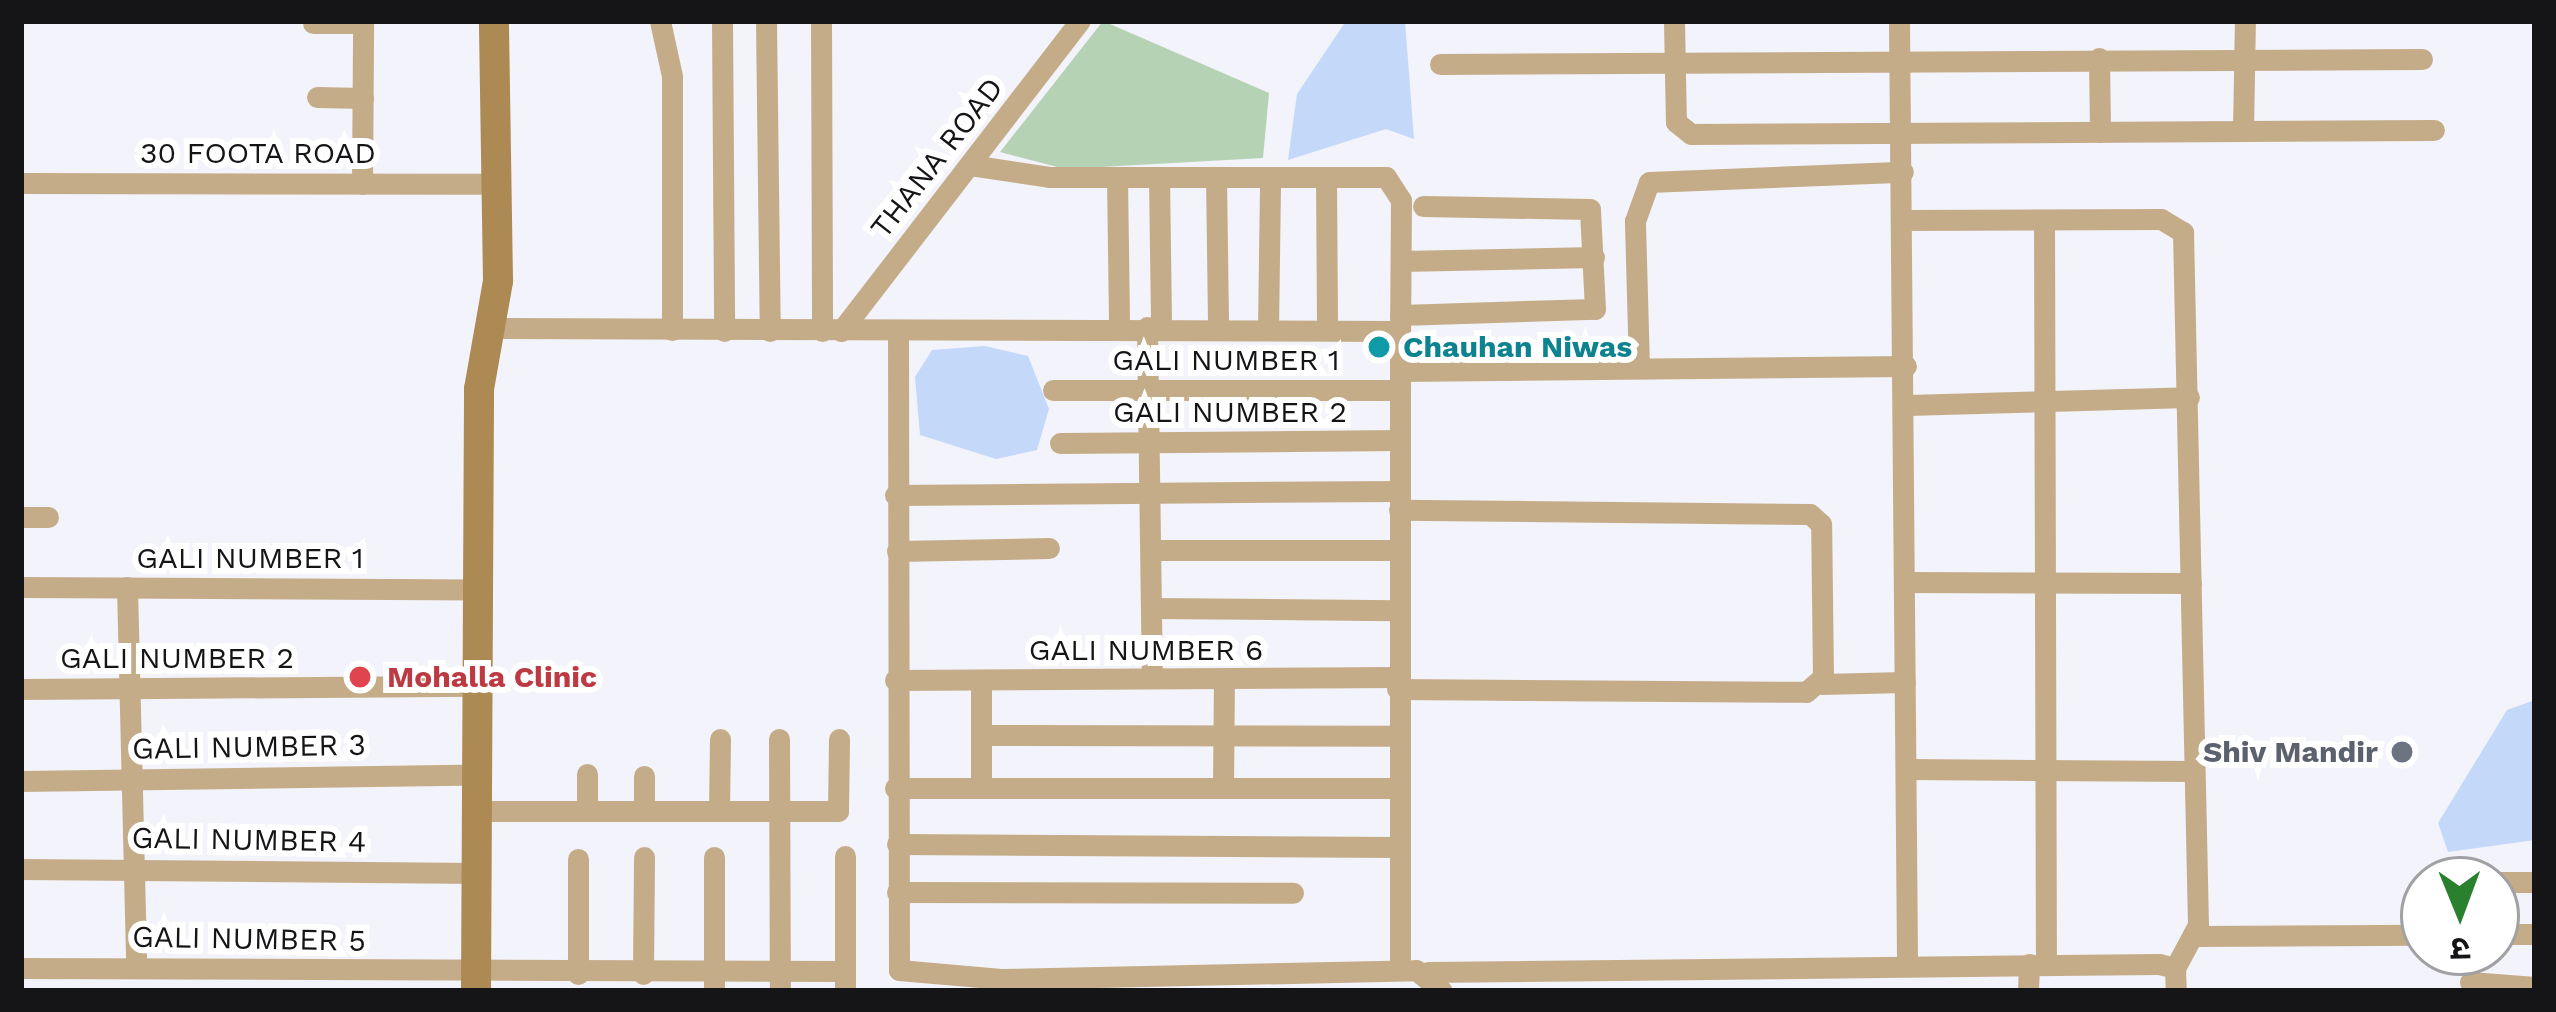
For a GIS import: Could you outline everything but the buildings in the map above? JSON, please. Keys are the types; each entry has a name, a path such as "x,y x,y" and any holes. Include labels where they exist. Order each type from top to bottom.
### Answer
{"street":[{"path":"476,982 479,389 498,281 494,21"},
{"path":"660,21 672,76 672,330"},
{"path":"722,21 724,331"},
{"path":"766,21 770,331"},
{"path":"820,21 831,331"},
{"name":"THANA ROAD","path":"831,331 970,165 1081,21"},
{"path":"1674,21 1676,122 1691,134 2434,130"},
{"path":"1899,21 1906,220 1907,964"},
{"path":"2243,131 2245,21"},
{"path":"313,23 363,22 362,184"},
{"path":"2099,58 2100,132"},
{"path":"1440,64 2422,58"},
{"path":"316,97 363,98"},
{"path":"970,165 1117,177 1326,177 1396,182 1401,261 1400,970"},
{"path":"1639,367 1635,221 1648,182 1903,172"},
{"path":"1117,177 1119,328"},
{"path":"1152,671 1150,389 1159,177"},
{"path":"1216,177 1218,328"},
{"path":"1268,329 1270,177"},
{"path":"1326,177 1327,329"},
{"name":"30 FOOTA ROAD","path":"21,183 494,184"},
{"path":"491,328 898,333 1154,327 1327,329 1584,315 1595,309 1594,257 1586,208 1423,206"},
{"path":"1906,220 2176,223 2189,397 2198,936 2174,968 2176,991"},
{"path":"2028,991 2037,964 2044,770 2044,220"},
{"path":"1401,261 1594,257"},
{"path":"898,333 895,788 899,970 1001,985 1584,967 2037,964 2174,968"},
{"name":"GALI NUMBER 1","path":"1053,390 1400,380 1639,367 1906,365"},
{"path":"1906,405 2189,397"},
{"name":"GALI NUMBER 2","path":"1060,443 1400,440"},
{"path":"895,495 1244,492 1810,514 1821,524 1821,684"},
{"path":"21,517 48,517"},
{"path":"898,550 1049,548"},
{"path":"1153,550 1399,550"},
{"path":"1904,582 2191,583"},
{"name":"GALI NUMBER 1","path":"21,587 478,589"},
{"path":"127,587 127,778 136,967"},
{"path":"1153,608 1398,610"},
{"name":"GALI NUMBER 6","path":"896,680 1905,682"},
{"path":"981,680 981,788"},
{"path":"1223,788 1224,680"},
{"name":"GALI NUMBER 2","path":"21,689 478,686"},
{"path":"981,735 1397,736"},
{"path":"719,739 719,811"},
{"path":"779,739 780,981"},
{"path":"477,811 838,811 838,739"},
{"path":"1906,769 2194,771"},
{"path":"586,811 587,774"},
{"name":"GALI NUMBER 3","path":"21,781 478,775"},
{"path":"644,776 644,811"},
{"path":"895,788 1398,788"},
{"path":"897,844 1398,847"},
{"path":"643,974 644,856"},
{"path":"845,856 845,981"},
{"path":"714,857 714,982"},
{"path":"578,859 578,974"},
{"name":"GALI NUMBER 4","path":"21,869 477,873"},
{"path":"897,892 1293,893"},
{"path":"2198,936 2400,935"},
{"path":"1728,965 1728,991"},
{"name":"GALI NUMBER 5","path":"21,968 136,967 476,982 578,974 643,974 714,982 845,981"},
{"path":"1583,991 1584,967"},
{"path":"1428,972 1442,991"},
{"path":"2470,982 2535,986"}],"green space":[{"path":"1103,21 1269,93 1263,158 1065,169 1000,152"}],"water":[{"path":"1346,21 1405,21 1414,139 1386,129 1288,160 1297,94"},
{"path":"985,346 1028,356 1049,409 1037,450 996,459 920,435 915,377 932,350"},
{"path":"2535,700 2535,840 2448,852 2438,823 2507,710"}],"place":[{"name":"Chauhan Niwas","path":"1379,347"},
{"name":"Mohalla Clinic","path":"360,677"},
{"name":"Shiv Mandir","path":"2402,752"}]}
